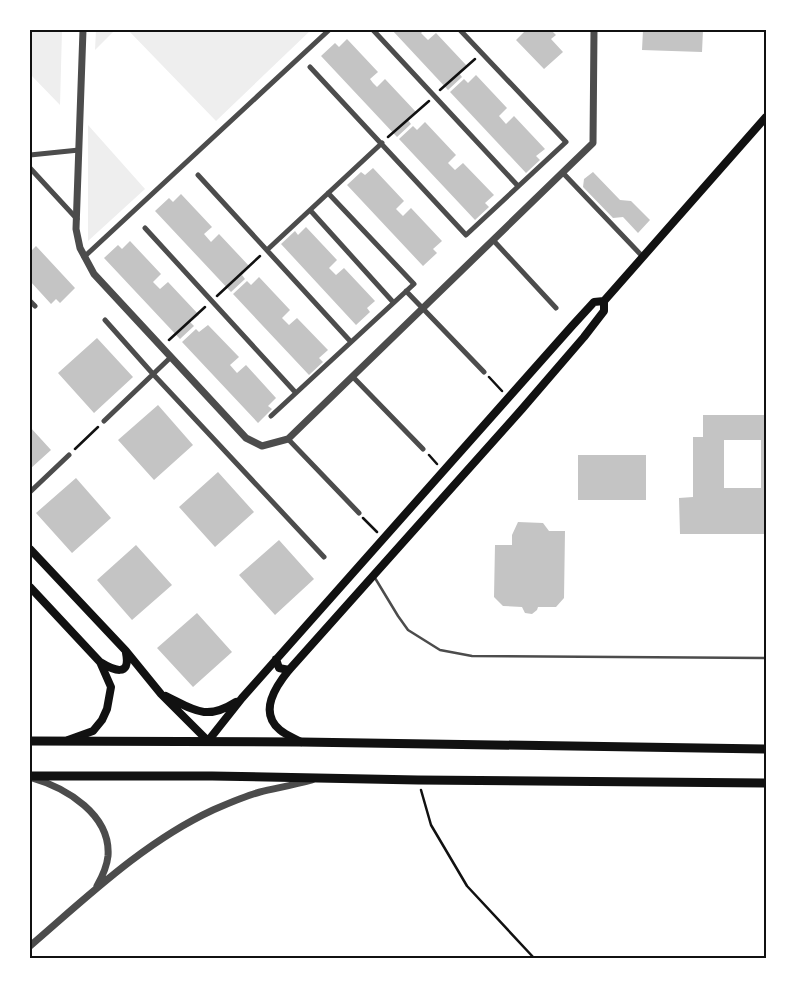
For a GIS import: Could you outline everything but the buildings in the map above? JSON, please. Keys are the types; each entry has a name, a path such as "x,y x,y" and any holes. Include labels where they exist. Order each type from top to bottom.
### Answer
{"highway":[{"path":"30,741 301,742 766,749"},
{"path":"30,777 212,776 766,783"}],"main road":[{"path":"301,742 278,729 270,714 269,707 278,684 584,337 604,311 604,301 766,117"},
{"path":"30,549 126,652 161,694 208,742 242,698 276,659 594,302 604,301"},
{"path":"30,587 100,662 112,669 123,669 127,664 126,652"},
{"path":"276,659 279,668 289,670"},
{"path":"65,741 93,731 108,709 111,687 100,662"},
{"path":"161,694 196,712 205,713 217,712 242,698"}],"street":[{"path":"83,30 76,229 80,248 94,274 246,438 262,446 288,439 593,143 594,30"},
{"path":"84,257 330,30"},
{"path":"373,30 518,186"},
{"path":"310,67 466,235 566,142 460,30"},
{"path":"267,250 382,143"},
{"path":"30,155 79,150"},
{"path":"30,168 77,219"},
{"path":"562,173 643,257"},
{"path":"198,175 351,342"},
{"path":"271,416 414,284 328,193"},
{"path":"310,210 393,302"},
{"path":"145,228 296,393"},
{"path":"493,240 556,308"},
{"path":"406,291 484,372"},
{"path":"30,301 35,306"},
{"path":"105,320 324,557"},
{"path":"104,421 171,357"},
{"path":"352,377 423,449"},
{"path":"288,439 359,513"},
{"path":"30,492 69,455"},
{"path":"30,777 57,787 72,796 91,812 102,826 108,857 95,891"},
{"path":"30,946 124,866 191,821 258,792 320,778"}],"lane":[{"path":"373,575 408,630 440,650 472,656 766,658"}],"path":[{"path":"484,372 509,398"},
{"path":"69,455 104,421"},
{"path":"423,449 444,470"},
{"path":"359,513 383,538"},
{"path":"418,780 431,825 467,886 534,958"}],"shaded area":[{"path":"30,30 62,30 60,105 30,74"},
{"path":"96,30 115,30 95,50"},
{"path":"128,30 311,30 216,121"},
{"path":"88,125 145,189 88,241"}]}
